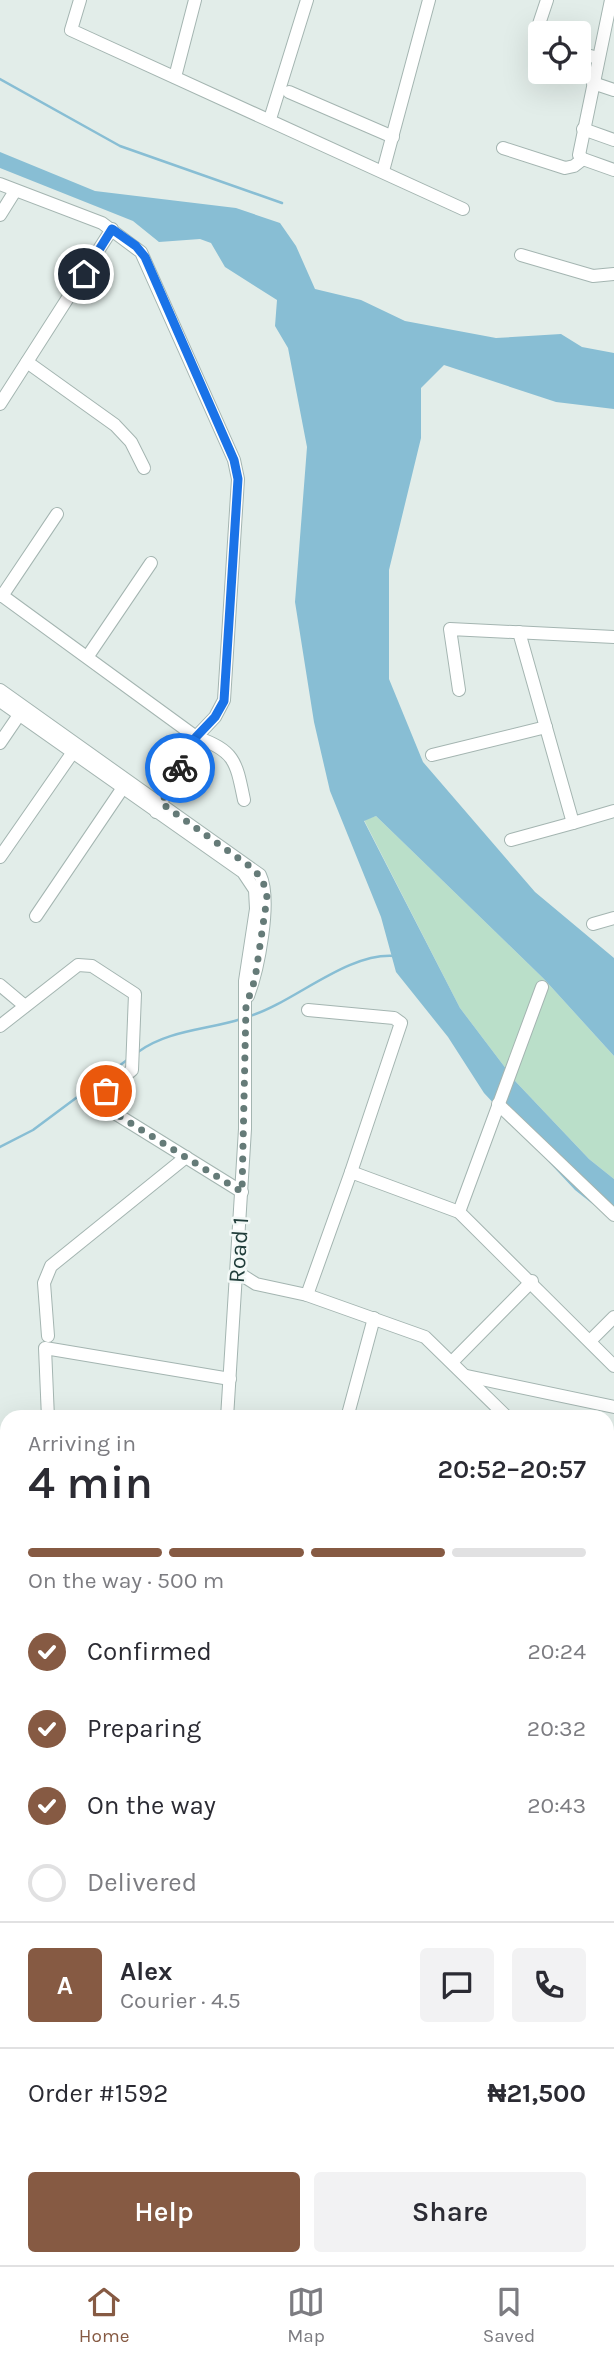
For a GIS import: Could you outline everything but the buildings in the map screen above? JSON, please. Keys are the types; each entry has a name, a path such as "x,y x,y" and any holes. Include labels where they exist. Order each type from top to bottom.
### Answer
{"street":[{"path":"79,0 71,30 463,209"},
{"path":"174,77 195,0"},
{"path":"270,119 307,0"},
{"path":"383,172 429,0"},
{"path":"540,21 547,0"},
{"path":"611,0 609,33 598,58 579,155 583,159 614,170"},
{"path":"591,56 598,58"},
{"path":"593,83 614,90"},
{"path":"289,92 393,137"},
{"path":"583,130 614,140"},
{"path":"503,148 565,167 574,166 583,159"},
{"path":"0,184 112,229 136,246 145,257 234,460 238,479 225,693 215,717 196,737 159,808"},
{"path":"0,215 15,191"},
{"path":"0,404 112,229"},
{"path":"521,255 593,276 614,274"},
{"path":"27,362 115,425 131,442 144,468"},
{"path":"57,514 1,595 196,737 219,746 233,757 244,800"},
{"path":"88,656 151,563"},
{"path":"459,690 450,629 614,637"},
{"path":"519,632 573,823"},
{"path":"0,690 159,808"},
{"path":"0,702 122,789 159,808"},
{"path":"0,743 19,715"},
{"path":"432,755 546,727"},
{"path":"0,857 72,752"},
{"path":"36,916 122,789"},
{"name":"Road 1","path":"159,808 252,881 256,909 246,1003 242,1192 228,1410"},
{"path":"510,840 614,811"},
{"path":"593,924 614,918"},
{"path":"0,1026 78,965 92,967 135,993 132,1068 130,1074 103,1094 100,1104 242,1192"},
{"path":"0,985 25,1006"},
{"path":"459,1212 542,987"},
{"path":"307,1296 401,1023 394,1018 309,1010"},
{"path":"498,1104 614,1215"},
{"path":"48,1336 44,1283 51,1266 186,1157"},
{"path":"351,1172 459,1212 532,1281 614,1366"},
{"path":"237,1272 256,1284 307,1296 429,1340 500,1410"},
{"path":"452,1362 532,1281"},
{"path":"235,1297 256,1284"},
{"path":"590,1341 614,1317"},
{"path":"349,1410 374,1318"},
{"path":"48,1410 45,1348 230,1379"},
{"path":"466,1376 614,1408"}],"green space":[{"path":"376,816 544,979 614,1056 614,1179 589,1159 516,1082 460,1008 364,820"}],"water":[{"path":"0,152 95,191 236,208 280,223 296,246 315,289 361,300 405,321 496,338 561,334 582,347 614,353 614,409 556,402 444,365 421,388 421,438 389,570 389,679 423,762 535,892 614,958 614,1056 544,979 376,816 364,821 460,1008 516,1082 589,1159 614,1179 614,1221 575,1190 484,1093 448,1037 396,972 381,917 330,791 314,722 295,602 307,447 288,348 275,326 277,300 225,267 211,243 200,239 159,242 133,221 0,168"}],"waterway":[{"path":"0,79 120,146 282,203"},
{"path":"250,1016 358,962 395,956"},
{"path":"138,1052 162,1039 241,1019"},
{"path":"0,1147 33,1130 127,1060"}],"way so far":[{"path":"106,1091 101,1096 100,1104 242,1192 246,1108 246,999 255,979 267,898 260,875 161,803 180,768"}],"route":[{"path":"84,274 112,229 128,239 145,257 234,460 238,479 224,701 215,717 196,737 180,768"}]}
